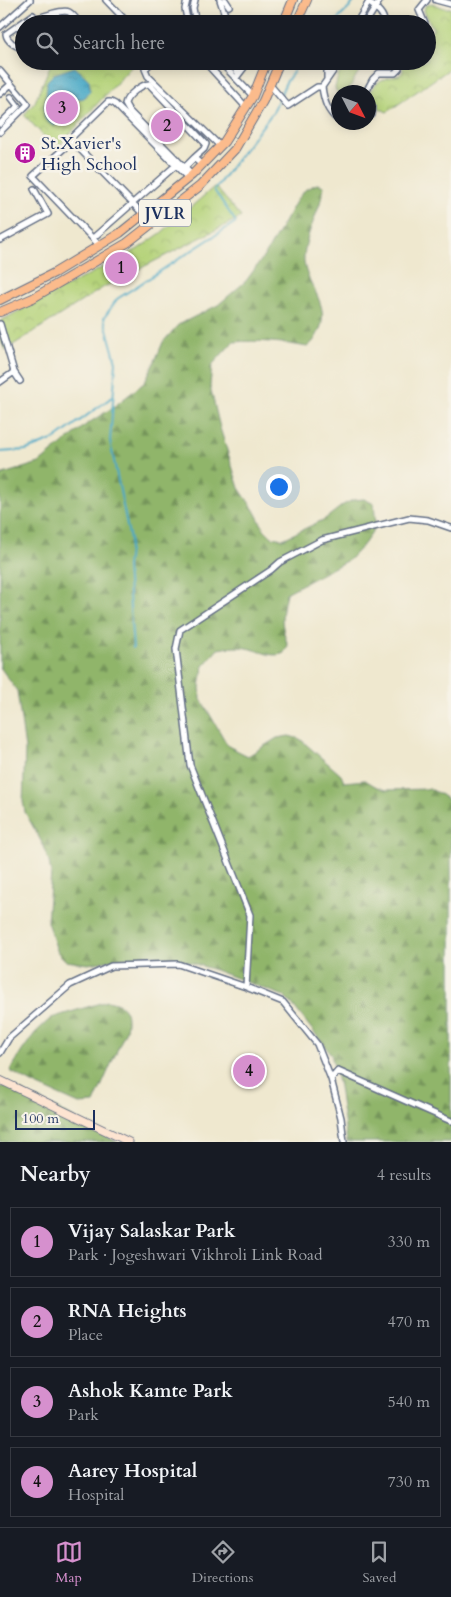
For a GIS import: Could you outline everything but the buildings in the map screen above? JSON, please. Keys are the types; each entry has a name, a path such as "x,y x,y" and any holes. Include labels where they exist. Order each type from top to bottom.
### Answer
{"main road":[{"path":"287,15 293,0"},
{"path":"300,15 306,0"},
{"name":"JVLR","path":"0,300 8,298 54,273 120,233 190,177 220,146 253,96 263,70"},
{"name":"JVLR","path":"0,312 33,298 128,243 200,186 235,149 263,101 276,70"},
{"path":"0,1080 129,1142"}],"street":[{"path":"0,28 29,0"},
{"path":"106,0 120,15"},
{"path":"186,15 185,9 187,0"},
{"path":"194,15 193,8 195,0"},
{"path":"220,0 224,15"},
{"path":"225,0 230,6"},
{"path":"371,15 380,0"},
{"path":"421,15 419,10 427,0"},
{"path":"436,0 451,4"},
{"path":"362,15 370,2 382,15"},
{"path":"24,6 32,15"},
{"path":"44,15 66,11 71,15"},
{"path":"15,27 6,34 7,38 15,45"},
{"path":"145,70 148,76 220,146"},
{"path":"212,70 246,108"},
{"path":"230,70 237,76"},
{"path":"233,70 253,96"},
{"path":"237,76 242,70"},
{"path":"327,80 328,70"},
{"path":"331,114 324,102 322,87 334,70"},
{"path":"370,85 379,73 395,73 398,70"},
{"path":"0,71 28,104 0,132"},
{"path":"0,94 11,84"},
{"path":"184,168 204,149 206,144 149,84 145,84 126,99 125,104 184,168 190,177"},
{"path":"270,85 288,106 316,87 322,87"},
{"path":"0,124 18,106 11,97"},
{"path":"99,245 33,176 111,102 175,166 190,177"},
{"path":"72,141 143,214"},
{"path":"194,158 202,165"},
{"path":"93,238 175,166"},
{"path":"0,240 48,214 34,189"},
{"path":"0,324 14,372 20,381"},
{"path":"0,382 14,372"},
{"path":"246,987 250,915 190,765 176,650 180,630 271,570 280,562 322,540 409,518 428,520 451,528"},
{"path":"0,1053 9,1038 70,985 111,966 178,964 246,987 283,1002 317,1044 332,1078 344,1142"},
{"path":"332,1078 338,1071 451,1121"}],"green space":[{"path":"432,3 444,8 451,8 451,68 387,112 376,105 375,85 379,81 400,75 403,70 436,70 436,15 426,15 424,11 425,6"},
{"path":"48,70 128,70 56,149 24,115 35,102"},
{"path":"341,70 360,70 351,85 336,85"},
{"path":"317,184 324,186 320,204 305,247 304,256 307,274 322,309 320,329 307,347 270,342 233,342 212,365 210,386 220,428 239,488 264,529 272,537 283,539 325,519 353,500 364,499 374,504 376,525 365,543 350,559 286,593 282,620 288,646 283,654 270,655 243,647 218,649 203,666 200,688 201,699 228,746 248,756 277,738 289,736 300,739 341,775 344,782 365,780 386,790 430,789 451,802 451,1142 347,1142 339,1087 331,1054 284,996 212,969 179,959 149,955 88,964 66,961 58,953 47,922 51,873 49,862 41,841 25,812 23,802 25,749 17,691 0,667 0,475 39,463 87,424 112,408 144,383 163,342 178,325 218,305 246,281 267,252 298,198 306,189"},
{"path":"215,186 241,217 104,287 5,350 0,338 0,321 138,249 161,233"},
{"path":"107,1001 118,1004 125,1010 127,1024 94,1103 79,1104 10,1071 35,1033 51,1018"},
{"path":"11,1086 58,1109 117,1142 0,1142 0,1087"}],"water":[{"path":"66,70 78,70 89,80 90,91 84,98 68,101 63,106 67,111 66,117 54,126 46,121 44,115 47,81 54,74"}],"waterway":[{"path":"342,15 355,0"},
{"path":"133,648 127,567 130,540 110,441 116,362 104,318 117,299 236,222 214,190 273,112 285,84 294,70"},
{"path":"0,452 26,450 55,439 112,397"}],"place":[{"name":"Ashok Kamte Park","path":"62,108"},
{"name":"RNA Heights","path":"167,126"},
{"name":"St.Xavier's High School","path":"25,153"},
{"name":"Vijay Salaskar Park","path":"121,268"},
{"name":"Aarey Hospital","path":"249,1071"}]}
